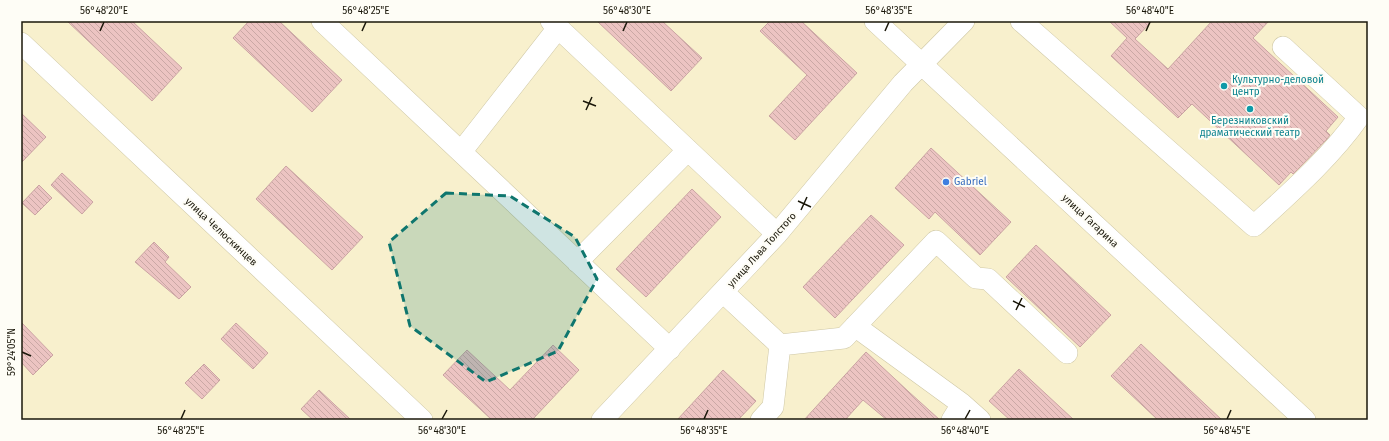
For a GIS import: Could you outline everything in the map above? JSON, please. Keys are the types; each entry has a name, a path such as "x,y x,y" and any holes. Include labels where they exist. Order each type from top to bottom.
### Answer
{"street":[{"path":"322,21 670,349"},
{"name":"улица Гагарина","path":"875,21 1305,420"},
{"name":"улица Льва Толстого","path":"602,420 778,234 903,83 964,21"},
{"path":"1021,21 1254,226 1303,182 1347,134 1359,117 1283,47"},
{"path":"461,152 555,24 778,234"},
{"name":"улица Челюскинцев","path":"21,43 422,420"},
{"path":"577,262 688,150"},
{"path":"723,292 780,345 844,338 936,241 976,278 988,280 1067,353"},
{"path":"855,326 957,412 980,420"},
{"path":"761,420 773,407 780,345"}],"highlighted area":[{"path":"446,193 510,196 575,237 597,279 558,351 486,382 410,326 389,242"}],"building":[{"path":"67,21 132,21 182,68 152,101"},
{"path":"249,21 279,21 342,80 312,112 233,38"},
{"path":"597,21 662,21 702,58 671,91"},
{"path":"770,21 801,21 857,73 795,140 769,116 807,75 760,31"},
{"name":"Культурно-деловой центр","path":"1109,21 1152,21 1135,39 1168,69 1212,21 1269,21 1253,38 1338,117 1326,131 1330,135 1293,174 1291,172 1279,185 1192,104 1178,118 1111,56 1127,38"},
{"path":"21,113 46,137 21,163"},
{"path":"931,148 1011,222 980,255 935,212 929,219 895,188"},
{"path":"286,166 363,237 332,270 256,199"},
{"path":"62,173 93,202 82,214 51,185"},
{"path":"39,185 52,198 35,215 22,203"},
{"path":"692,189 721,217 646,297 616,269"},
{"path":"871,215 904,245 835,318 803,287"},
{"path":"154,242 169,257 165,262 191,287 179,299 135,262"},
{"path":"1036,245 1111,315 1080,347 1006,277"},
{"path":"21,322 53,355 33,375 21,362"},
{"path":"236,323 268,353 253,369 221,339"},
{"path":"1141,344 1222,420 1158,420 1111,376"},
{"path":"553,345 579,370 532,420 492,420 443,375 467,350 510,390"},
{"path":"866,352 940,420 887,420 863,400 845,420 804,420"},
{"path":"204,364 220,380 202,399 185,383"},
{"path":"1019,369 1074,420 1010,420 989,401"},
{"path":"723,370 756,401 738,420 677,420"},
{"path":"319,390 351,420 313,420 301,409"}],"place":[{"name":"Культурно-деловой центр","path":"1224,86"},
{"name":"Березниковский драматический театр","path":"1250,109"},
{"name":"Gabriel","path":"946,182"}]}
